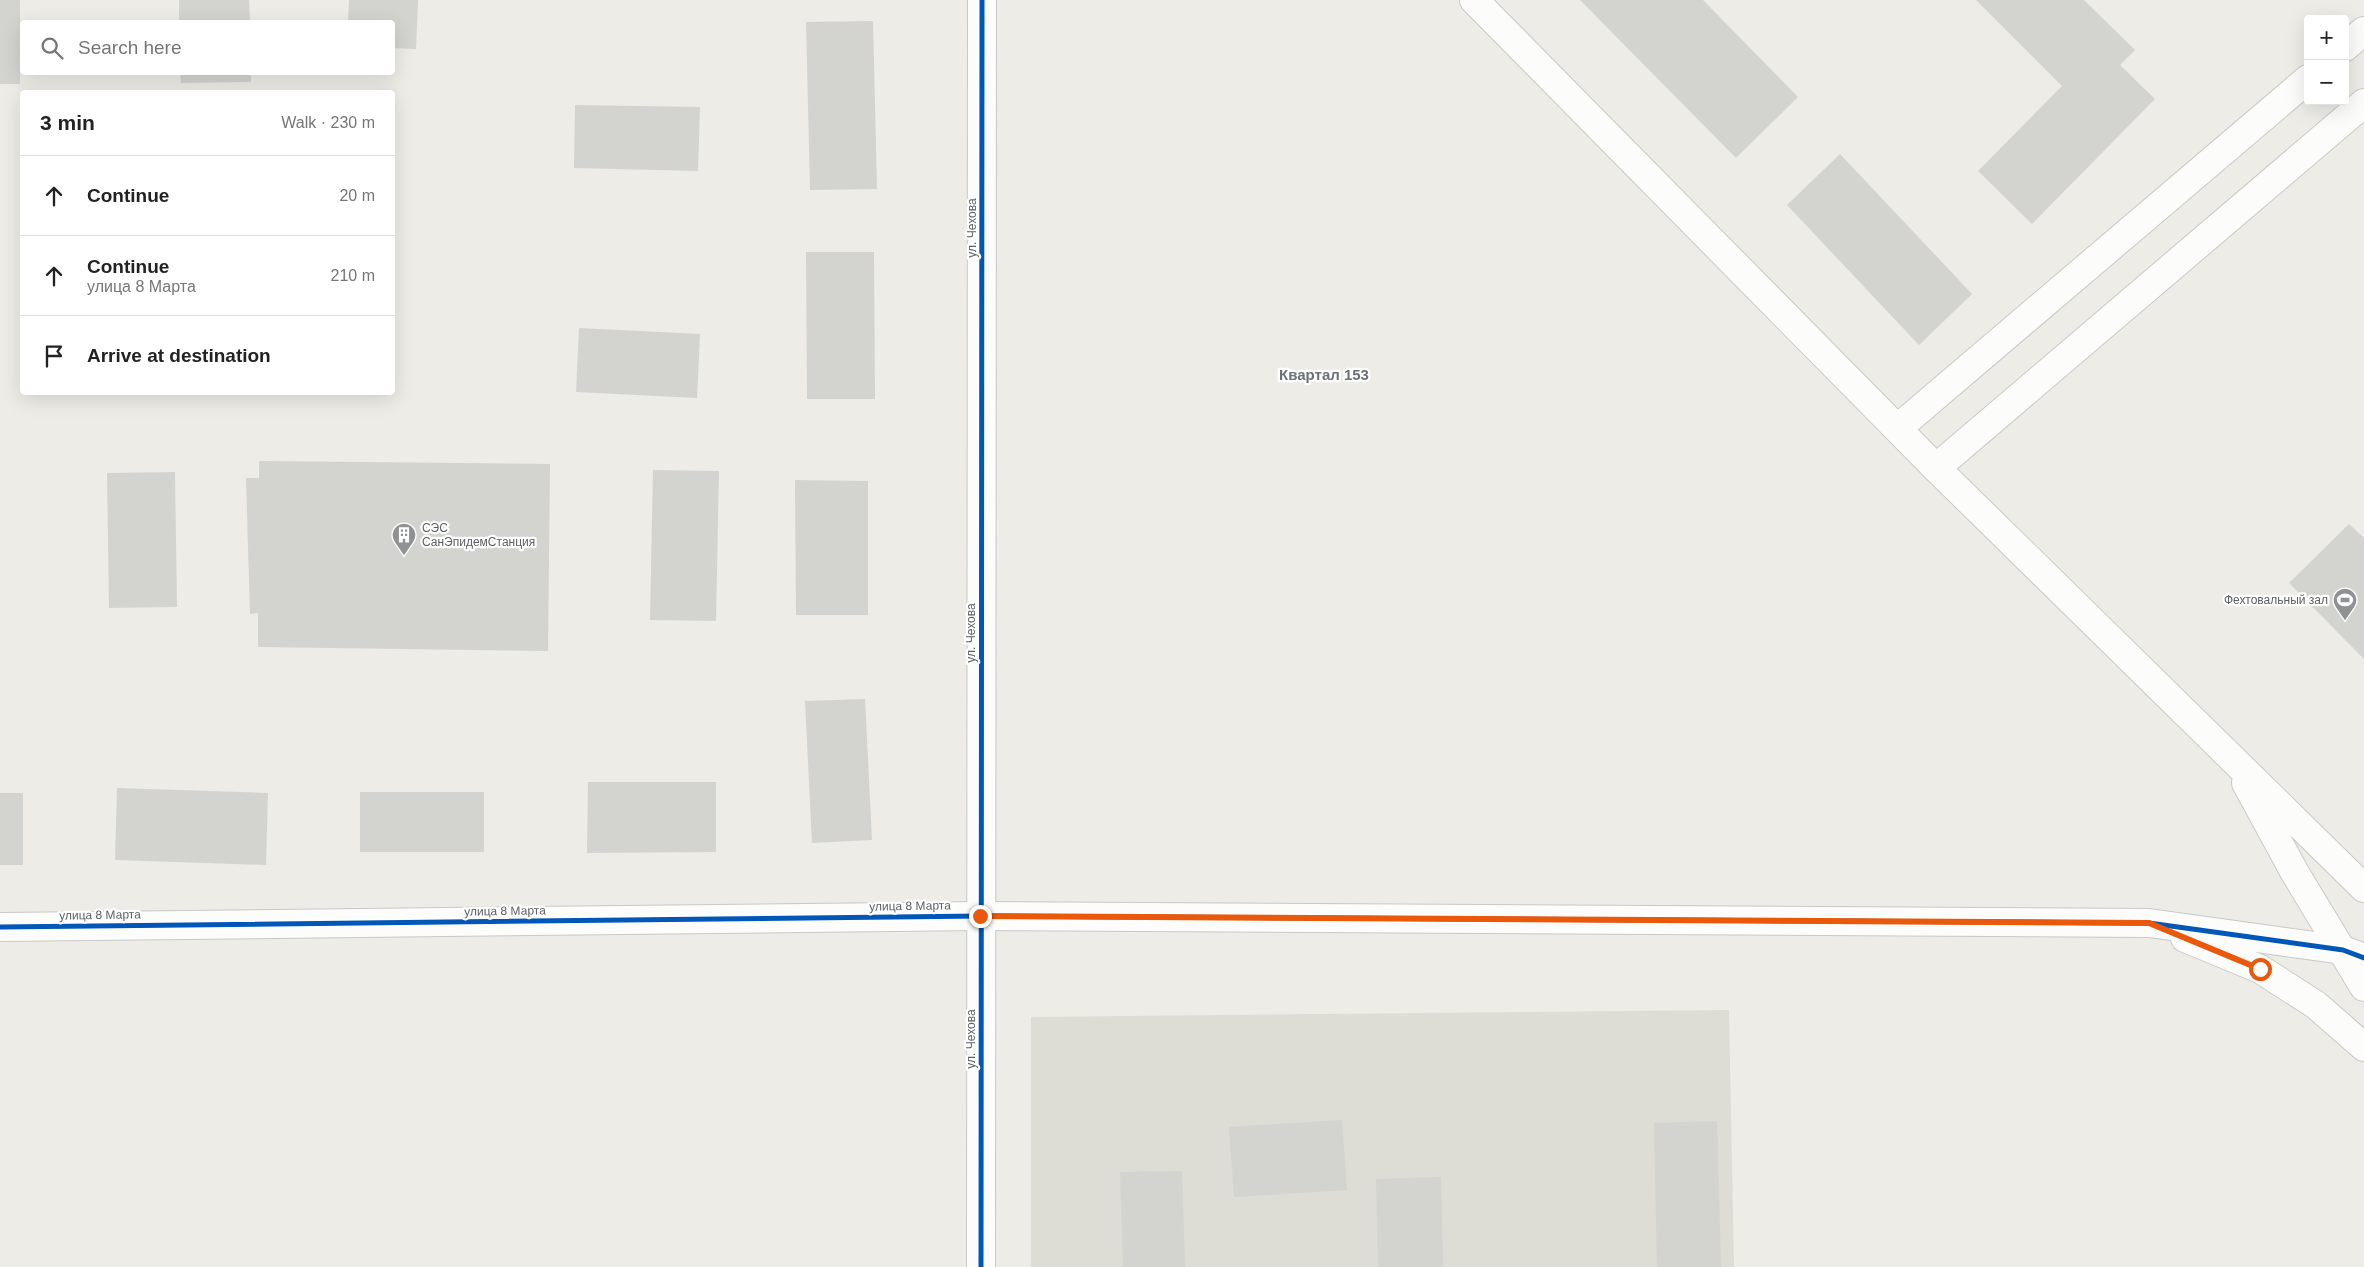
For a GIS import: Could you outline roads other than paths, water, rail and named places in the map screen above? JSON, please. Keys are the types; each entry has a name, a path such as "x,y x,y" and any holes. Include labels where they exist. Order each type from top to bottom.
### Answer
{"street":[{"name":"ул. Чехова","path":"981,1267 982,0"},
{"path":"1474,0 1936,468 2364,888"},
{"path":"2349,44 2364,31"},
{"path":"1898,428 2304,82"},
{"path":"1936,468 2364,103"},
{"path":"2230,755 2295,874 2353,954 2364,987"},
{"name":"улица 8 Марта","path":"0,926 980,916 2149,923"},
{"path":"2149,923 2353,954"},
{"path":"2149,923 2260,969 2316,1005 2364,1047"}],"place":[{"name":"СЭС СанЭпидемСтанция","path":"404,556"},
{"name":"Фехтовальный зал","path":"2345,621"}],"district":[{"name":"Квартал 153","path":"1324,374"}]}
